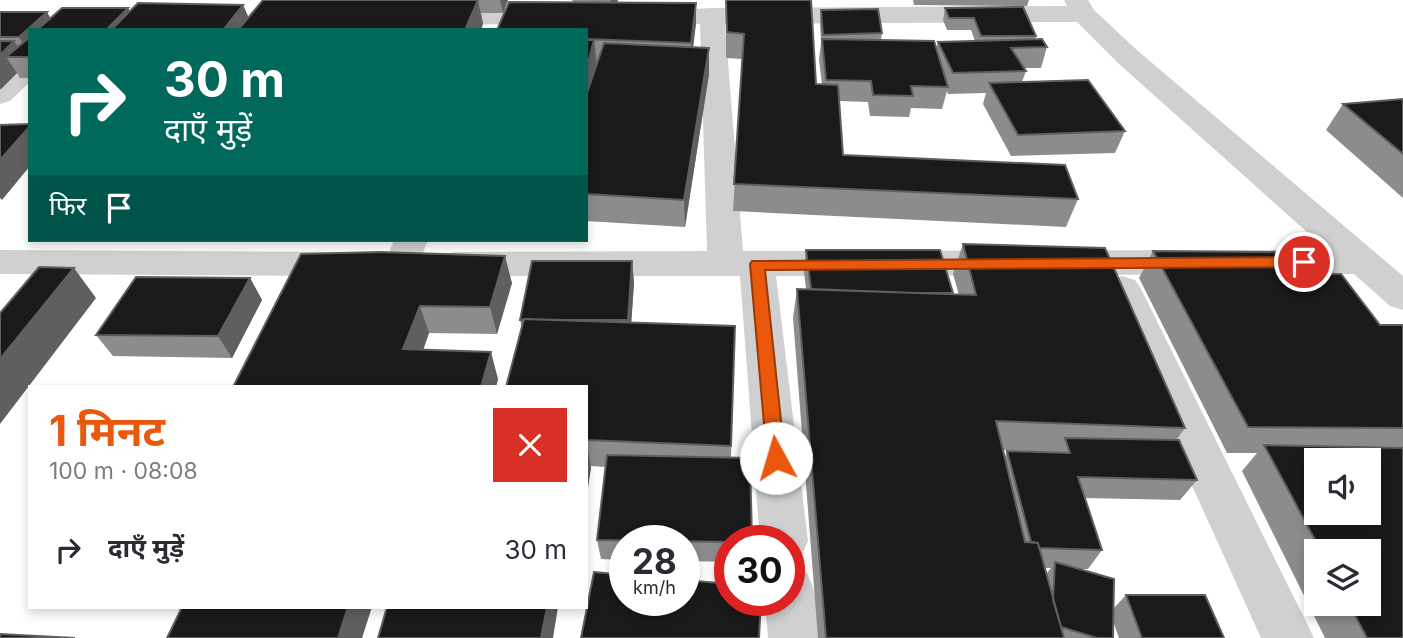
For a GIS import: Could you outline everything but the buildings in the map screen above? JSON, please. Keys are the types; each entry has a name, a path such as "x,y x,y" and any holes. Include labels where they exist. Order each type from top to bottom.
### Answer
{"street":[{"path":"619,17 1080,7 1128,57 1387,281"},
{"path":"712,16 742,265 782,525"},
{"path":"402,19 496,24 579,17"},
{"path":"0,96 28,68"},
{"path":"0,262 92,251 407,252 742,265 1110,263 1387,281"},
{"path":"1110,263 1288,638"},
{"path":"792,616 794,638"}],"route":[{"path":"776,458 757,264 1304,262"}]}
